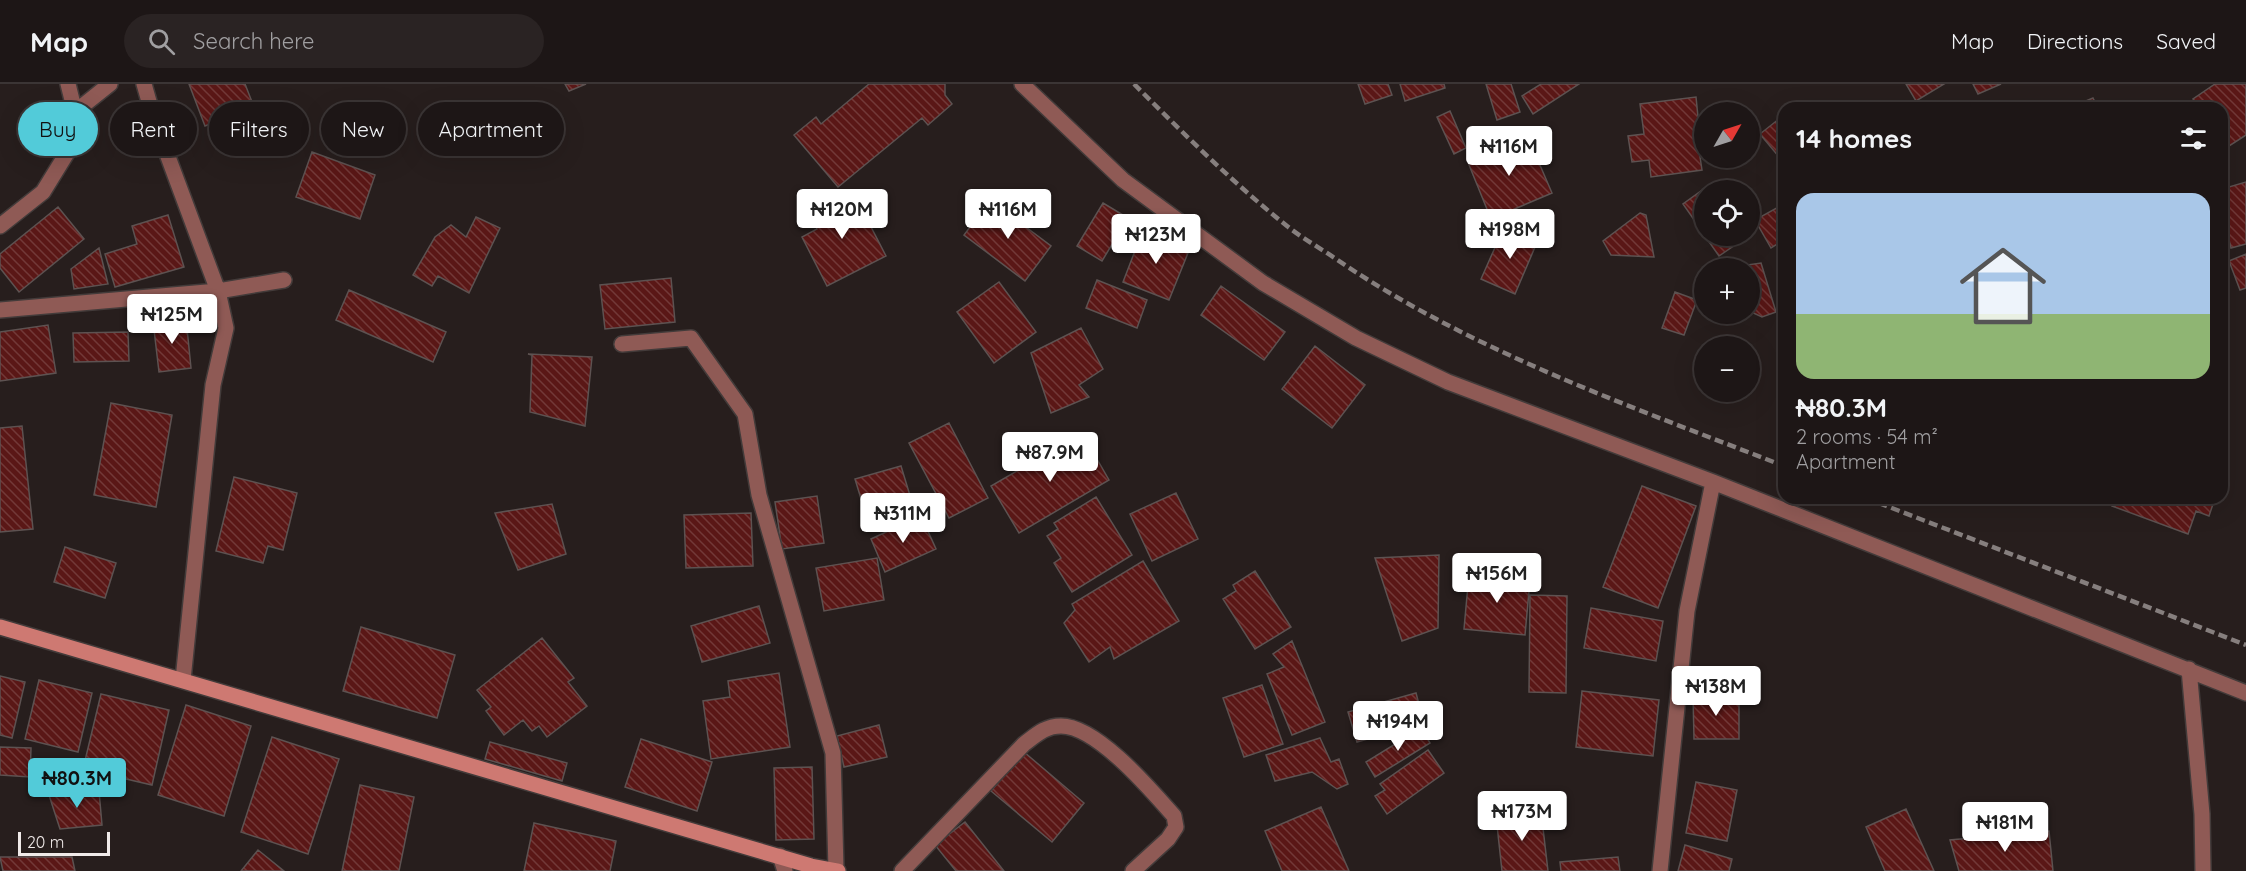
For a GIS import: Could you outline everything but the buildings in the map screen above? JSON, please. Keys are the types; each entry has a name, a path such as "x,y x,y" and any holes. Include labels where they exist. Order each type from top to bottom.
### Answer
{"street":[{"path":"68,84 72,102"},
{"path":"88,102 110,84"},
{"path":"144,84 154,119 218,291 226,328 213,385 183,680"},
{"path":"1022,84 1123,180 1263,283 1356,338 1449,382 1713,482 2246,693"},
{"path":"0,226 43,192 65,156"},
{"path":"0,310 218,291 284,280"},
{"path":"0,627 183,680 783,864 837,871 833,753 759,495 745,414 691,338 622,344"},
{"path":"1660,871 1687,611 1713,482"},
{"path":"2188,669 2202,814 2202,871"},
{"path":"903,871 1024,744 1044,729 1060,726 1076,728 1125,762 1174,816 1176,827 1168,840 1133,871"}],"railway":[{"path":"1134,84 1267,210 1305,239 1388,292 1497,350 1611,399 1778,464"},
{"path":"1882,504 2246,645"}]}
